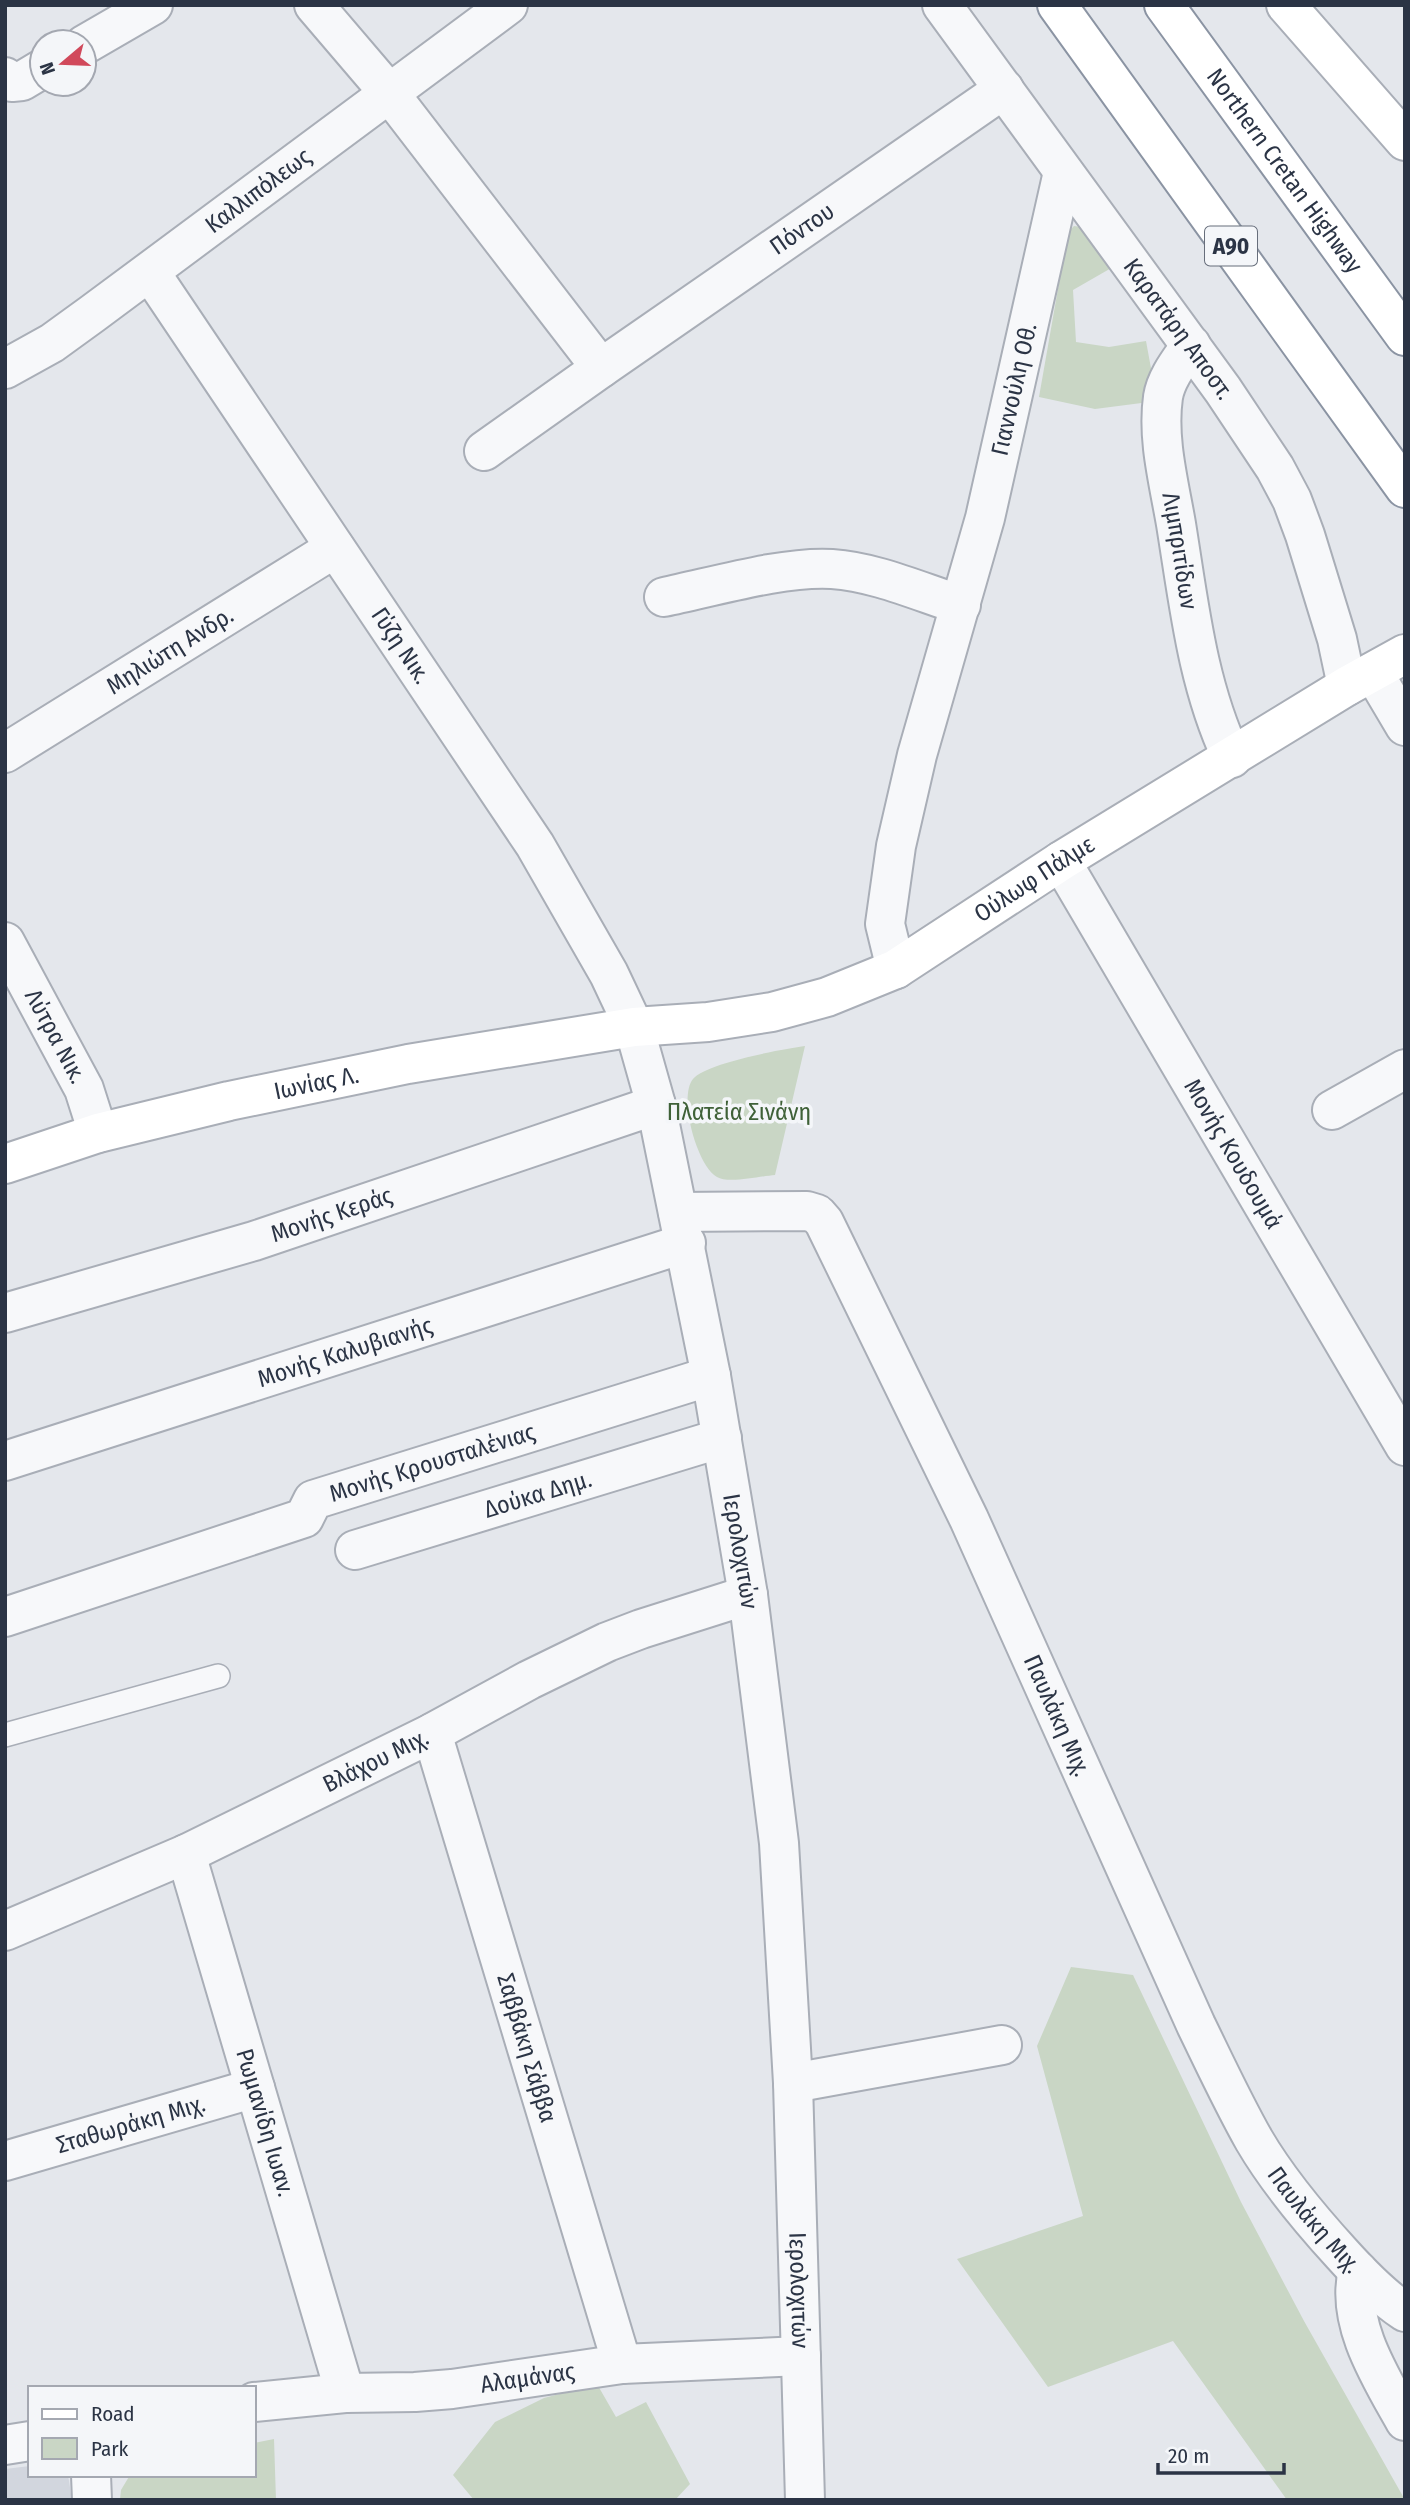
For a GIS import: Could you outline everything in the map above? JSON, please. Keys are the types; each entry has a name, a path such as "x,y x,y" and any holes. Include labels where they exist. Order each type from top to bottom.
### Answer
{"main road":[{"name":"Α90","path":"1057,5 1405,488"},
{"name":"Northern Cretan Highway","path":"1164,5 1405,336"},
{"path":"1286,5 1405,141"},
{"name":"Ούλωφ Πάλμε","path":"634,1027 708,1022 772,1012 827,997 896,969 1061,862 1379,668"},
{"name":"Ιωνίας Λ.","path":"5,1164 98,1133 229,1101 408,1064 634,1027"}],"street":[{"path":"98,37 153,5"},
{"path":"314,5 390,94 601,368"},
{"name":"Καλλιπόλεως","path":"5,369 52,343 508,5"},
{"name":"Καρατάρη Αποστ.","path":"942,5 1191,345 1275,468 1292,500 1337,639 1379,668 1405,726"},
{"path":"5,77 12,82 28,77"},
{"name":"Πόντου","path":"484,452 1004,89"},
{"name":"Γιαννούλη Οθ.","path":"896,969 885,924 895,846 917,755 985,518 1063,172"},
{"name":"Γύζη Νικ.","path":"150,272 535,845 609,974 634,1027"},
{"name":"Λιμπριτίδων","path":"1191,345 1173,370 1163,394 1162,431 1196,649 1213,716 1232,758"},
{"name":"Μηλιώτη Ανδρ.","path":"5,753 335,548"},
{"path":"664,597 795,570 833,569 865,574 961,605"},
{"name":"Μονής Κουδουμά","path":"1061,862 1405,1446"},
{"name":"Λύτρα Νικ.","path":"5,942 84,1088 98,1133"},
{"name":"Ιερολοχιτών","path":"634,1027 656,1105 711,1376 748,1595 779,1843 793,2083 805,2500"},
{"path":"1332,1110 1405,1069"},
{"name":"Μονής Κεράς","path":"5,1313 254,1241 656,1105"},
{"name":"Παυλάκη Μιχ.","path":"682,1228 807,1211 817,1214 824,1222 969,1519 1196,2025 1255,2142 1295,2198 1358,2272 1405,2312"},
{"name":"Μονής Καλυβιανής","path":"5,1461 682,1228"},
{"name":"Μονής Κρουσταλένιας","path":"5,1617 304,1518 313,1500 711,1376"},
{"name":"Δούκα Δημ.","path":"355,1550 722,1438"},
{"name":"Βλάχου Μιχ.","path":"5,1931 186,1854 432,1733 529,1680 607,1642 748,1595"},
{"name":"Σαββάκη Σάββα","path":"432,1733 622,2364"},
{"name":"Ρωμανίδη Ιωαν.","path":"186,1854 345,2393"},
{"path":"793,2083 1002,2045"},
{"name":"Σταθωράκη Μιχ.","path":"5,2161 255,2088"},
{"path":"1358,2272 1354,2294 1362,2328 1370,2352 1405,2421"},
{"name":"Αλαμάνας","path":"256,2402 345,2393 453,2389 622,2364 801,2356"},
{"path":"5,2445 28,2441"},
{"path":"91,2477 92,2500"}],"lane":[{"path":"5,1735 218,1676"}],"shaded area":[{"path":"28,2466 28,2477 68,2477 72,2500 5,2500 5,2469"}],"green space":[{"path":"1074,226 1081,227 1113,267 1073,290 1076,342 1109,347 1146,341 1157,401 1095,409 1039,397 1068,232"},
{"name":"Πλατεία Σινάνη","path":"805,1046 775,1175 736,1180 717,1177 703,1160 692,1131 688,1100 693,1079 728,1062"},
{"path":"1071,1967 1133,1975 1241,2202 1304,2321 1405,2500 1287,2500 1173,2341 1048,2387 957,2259 1083,2216 1037,2046"},
{"path":"597,2384 616,2417 646,2402 690,2484 675,2500 474,2500 453,2475 495,2422 544,2398"},
{"path":"274,2439 276,2500 120,2500 121,2490 129,2477 256,2477 256,2443"}]}
